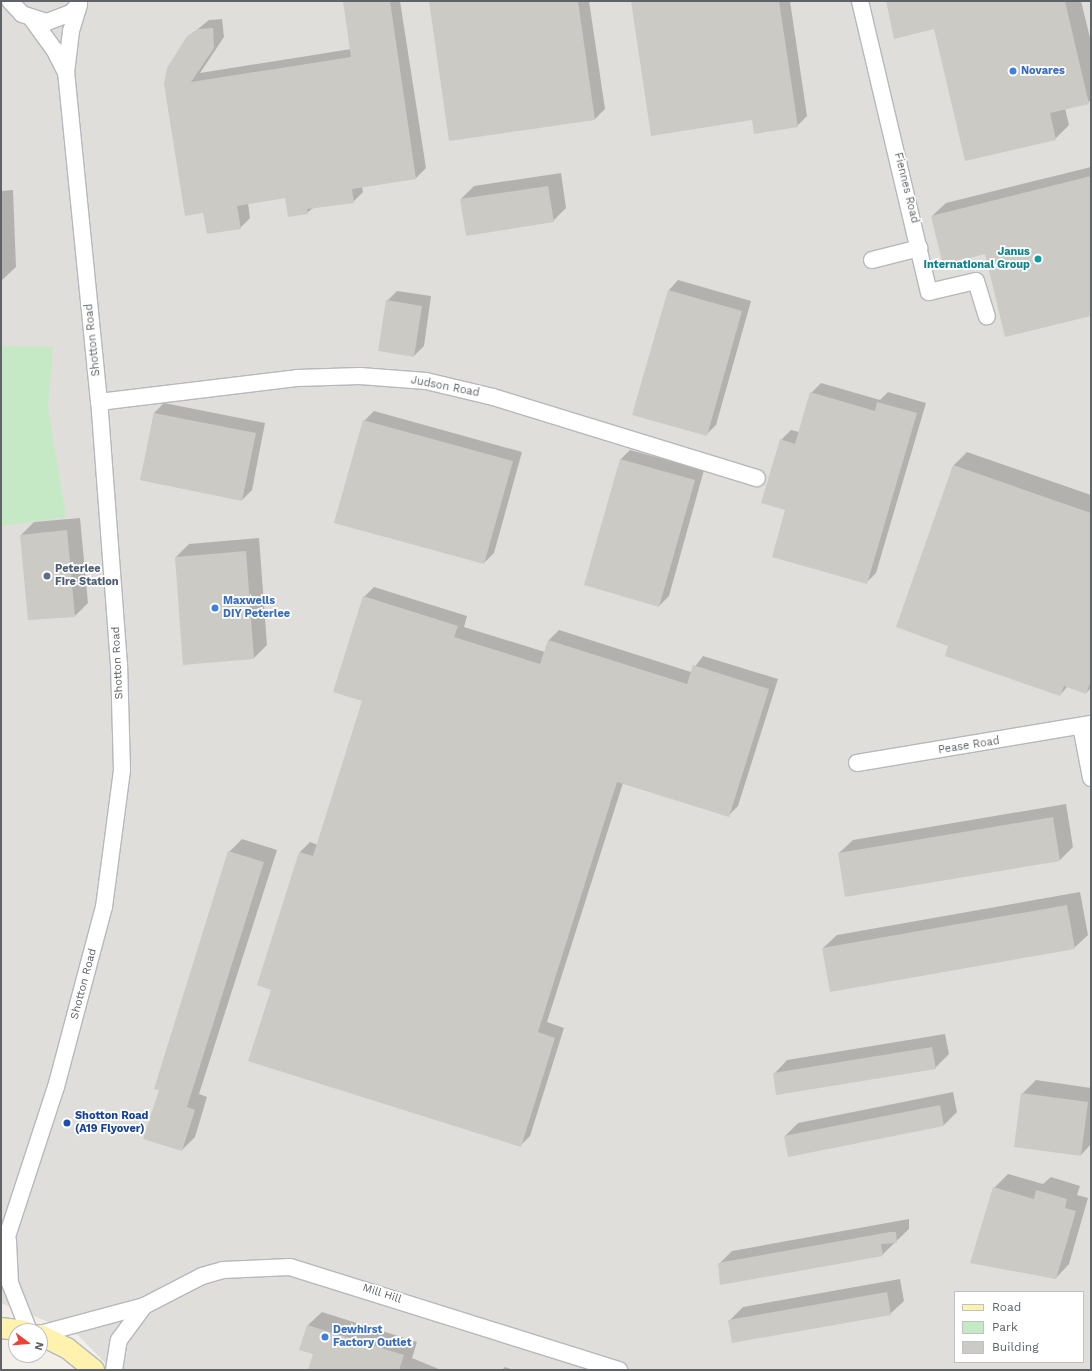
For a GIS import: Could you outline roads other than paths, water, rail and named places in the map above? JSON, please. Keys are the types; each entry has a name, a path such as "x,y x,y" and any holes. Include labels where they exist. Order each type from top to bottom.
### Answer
{"main road":[{"path":"48,1339 67,1348 94,1370"}],"street":[{"name":"Shotton Road","path":"10,1 27,17 54,49 66,73"},
{"name":"Fiennes Road","path":"860,1 920,248 929,292 976,281 987,316"},
{"name":"Shotton Road","path":"26,1323 10,1283 5,1248 77,1014 104,907 115,845 122,770 119,684 99,402 66,73 71,31 80,3"},
{"path":"1,11 27,17 58,20 80,3"},
{"path":"872,260 920,248"},
{"name":"Judson Road","path":"99,402 297,378 360,376 426,381 492,397 757,478"},
{"name":"Pease Road","path":"856,763 1086,725 1091,778"},
{"name":"Mill Hill","path":"48,1333 144,1306 202,1276 224,1270 290,1267 619,1370"},
{"name":"Mill Hill","path":"114,1370 119,1340 144,1306"}],"place":[{"name":"Novares","path":"1013,71"},
{"name":"Janus International Group","path":"1038,259"},
{"name":"Peterlee Fire Station","path":"47,576"},
{"name":"Maxwells DIY Peterlee","path":"215,608"},
{"name":"Shotton Road (A19 Flyover)","path":"67,1123"},
{"name":"Dewhirst Factory Outlet","path":"325,1337"}]}
